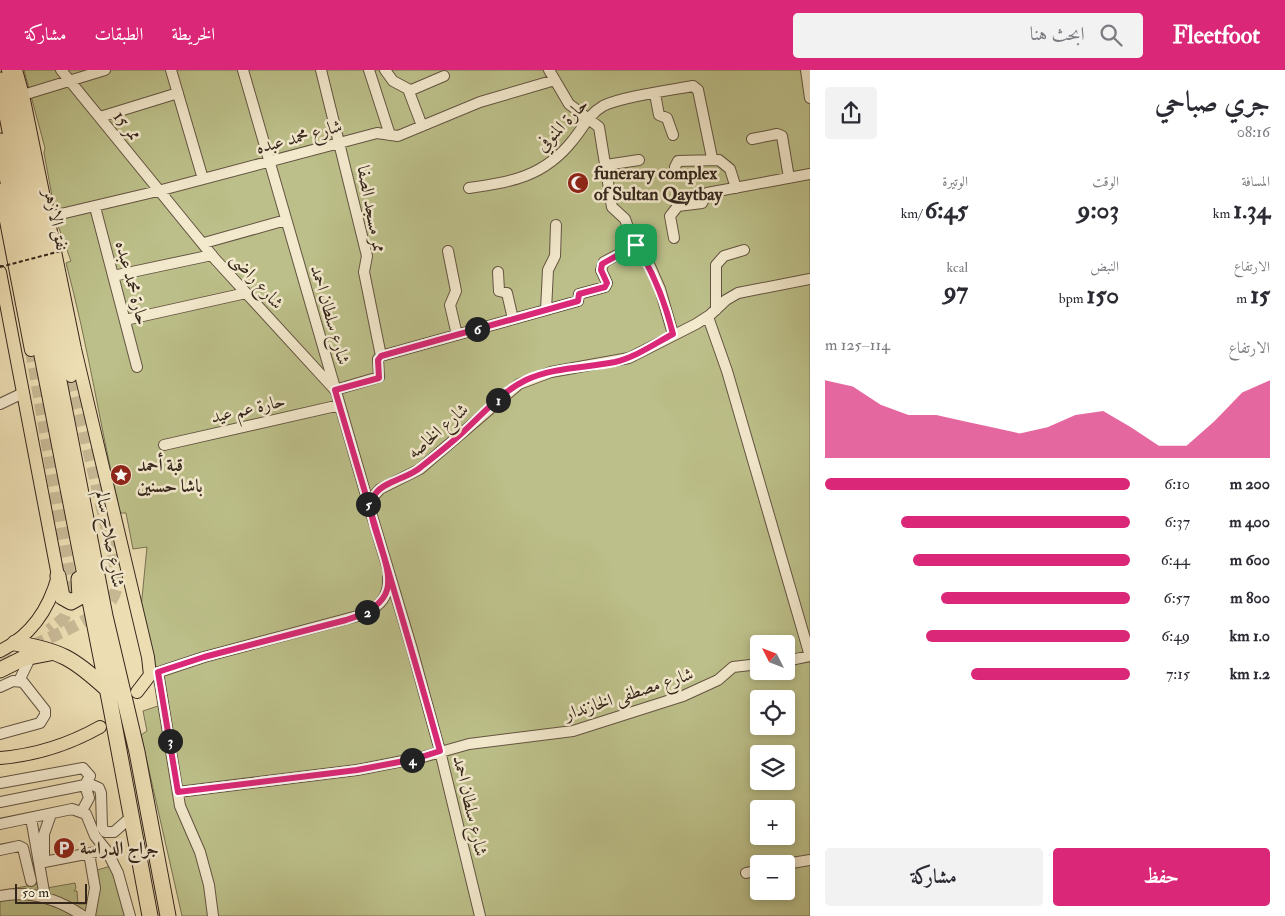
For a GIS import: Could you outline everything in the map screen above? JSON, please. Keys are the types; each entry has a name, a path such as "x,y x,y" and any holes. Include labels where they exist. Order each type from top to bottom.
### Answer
{"highway":[{"name":"شارع صلاح سالم","path":"0,80 105,616 137,752 168,916"},
{"name":"شارع صلاح سالم","path":"0,141 150,916"},
{"path":"58,576 62,597 71,602 77,600 80,592 72,547 75,526"},
{"path":"16,643 56,653 71,659 107,689"},
{"path":"0,670 31,656 56,653"}],"main road":[{"name":"نفق الازهر","path":"8,70 71,376"},
{"path":"16,70 23,95 94,431 148,657 154,674 137,692"},
{"path":"0,190 31,350"},
{"path":"0,272 4,316 23,391 58,576 44,613 16,643 0,651"},
{"path":"0,758 24,756 61,746 100,727"}],"street":[{"name":"ممر 15","path":"61,70 158,191"},
{"path":"23,95 105,70"},
{"path":"171,70 202,179"},
{"name":"شارع سلطان احمد","path":"243,70 404,622 440,751 480,916"},
{"name":"ممر مسجد الصفا","path":"321,70 341,143 368,256 364,275 381,356"},
{"path":"369,70 390,135"},
{"path":"386,70 393,81 406,86 422,126"},
{"path":"549,70 569,104 589,118 601,133 612,207 625,219 636,245 647,260 660,289 673,334"},
{"path":"806,70 810,98"},
{"path":"409,91 444,76"},
{"name":"شارع محمد عبده","path":"48,217 158,191 377,133 398,136 480,102 554,80"},
{"name":"حارة المنوفي","path":"468,188 510,182 538,171 572,142 589,118 608,104 693,86 696,87 712,158"},
{"path":"100,118 178,93"},
{"path":"655,94 660,116 667,118 672,136"},
{"path":"752,138 777,134 782,136 790,178"},
{"path":"675,167 678,161 712,158 726,163 736,188"},
{"path":"606,165 639,160"},
{"path":"674,238 670,216 674,209 702,203 705,194 810,174"},
{"name":"شارع راضى","path":"158,191 204,243 212,255 335,390"},
{"name":"حارة محمد عبده","path":"95,207 137,367"},
{"path":"204,243 286,220"},
{"path":"546,310 548,270 555,256 556,225"},
{"path":"335,390 379,378 378,360 381,356 578,301 579,294 604,288 607,283 601,270 602,264 636,245"},
{"path":"716,310 716,264 724,256 744,250"},
{"path":"448,251 456,291 450,305 457,334"},
{"path":"113,276 212,255"},
{"path":"498,272 500,291 507,293 513,319"},
{"name":"شارع الخاصه","path":"370,509 372,498 380,489 420,469 519,384 558,371 622,360 644,351 708,317 726,300 738,293 810,280"},
{"path":"125,320 246,293"},
{"path":"708,317 727,371 742,430 810,656 795,659"},
{"path":"0,397 23,391"},
{"path":"0,404 23,391"},
{"name":"حارة عم عيد","path":"164,445 340,405"},
{"path":"213,916 209,885 202,860 180,806 154,674 204,657 365,614 378,606 386,596 388,572"},
{"path":"19,681 31,656"},
{"name":"شارع مصطفى الخازندار","path":"178,792 357,770 415,759 469,744 583,729 683,696 718,680 733,667 750,665"},
{"path":"0,687 13,681 23,682 45,710 46,715 40,723 0,734"},
{"path":"0,784 83,768 90,776 85,785 89,798 82,811"},
{"path":"0,802 90,784 99,788 102,805 102,827 105,832 114,832 131,818"},
{"path":"0,824 72,810 82,811 90,818 95,836 106,850 118,873 130,916"},
{"path":"41,862 44,834 51,814"},
{"path":"31,818 41,862 45,898"},
{"path":"0,850 19,846 23,848 31,881"},
{"path":"41,862 106,850"},
{"path":"89,853 95,888 90,916"},
{"path":"795,862 810,860"},
{"path":"746,873 750,872"},
{"path":"0,896 26,894 45,898 66,905 83,916"}],"path":[{"path":"0,267 61,251"}],"green space":[{"path":"24,70 810,70 810,916 182,916 141,735 147,731 143,711 164,704 141,608 147,547 133,549 126,513 120,513 81,325 66,263 71,261 57,223 44,153 45,148"},
{"path":"114,865 125,916 0,916 0,891 38,884 47,888 75,883 76,888 74,891 77,891 78,904 90,904 94,871"}],"tunnel":[{"path":"31,350 73,596 64,618 49,630"},
{"path":"0,659 61,633 92,616 114,596 117,581 116,569 71,376"}],"place":[{"name":"funerary complex of Sultan Qaytbay","path":"578,183"},
{"name":"قبة أحمد باشا حسنين","path":"121,475"},
{"name":"جراج الدراسة","path":"64,848"}],"route":[{"path":"636,245 604,262 601,270 607,283 605,287 579,294 578,301 381,356 378,360 379,378 335,390 388,572 402,613 440,751 415,759 357,770 178,792 158,672 204,657 346,620 365,614 378,606 388,590 388,572 370,509 370,503 375,493 385,485 403,479 420,469 450,445 493,404 519,384 551,372 629,358 673,334 660,289 647,260 636,245"}]}
